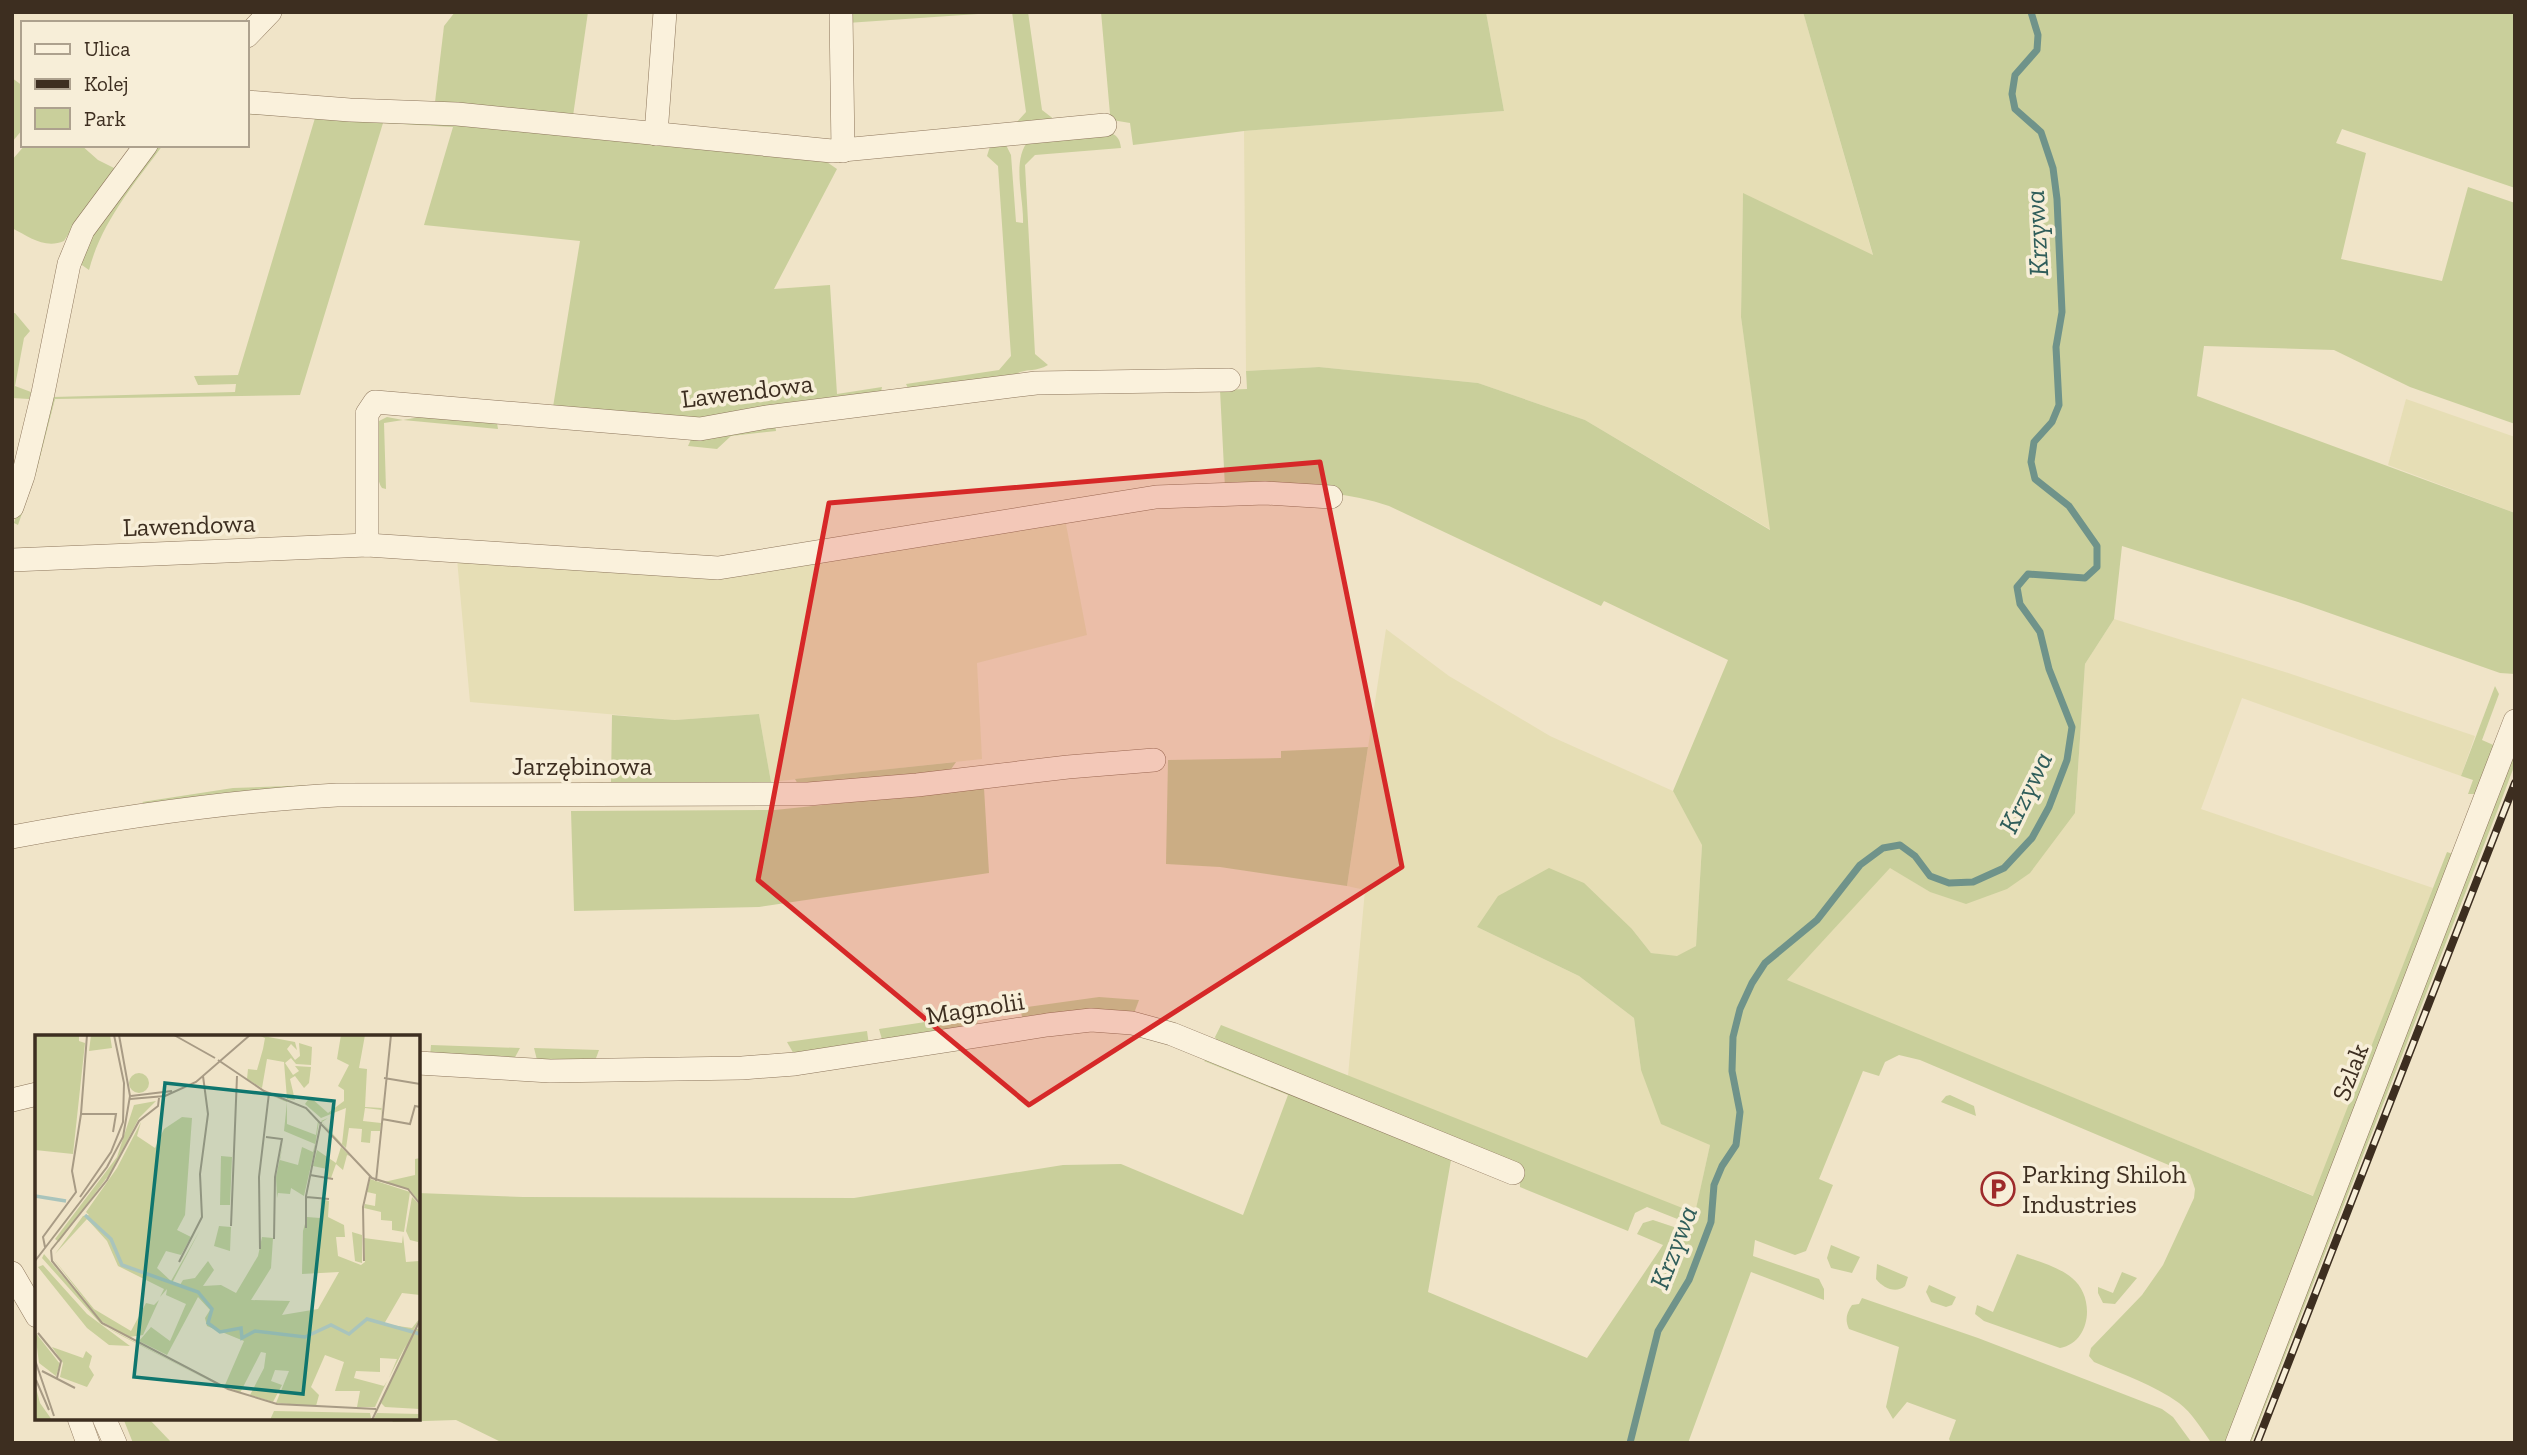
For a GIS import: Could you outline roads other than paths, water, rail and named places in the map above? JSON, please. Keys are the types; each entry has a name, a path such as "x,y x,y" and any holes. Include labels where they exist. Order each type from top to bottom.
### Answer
{"street":[{"path":"248,35 270,12"},
{"path":"656,134 665,12"},
{"path":"841,12 844,151"},
{"path":"248,102 350,110 457,114 844,151 1105,125"},
{"path":"12,507 23,476 43,393 69,264 83,230 145,147"},
{"name":"Lawendowa","path":"368,545 367,414 375,402 700,429 781,415 1036,383 1229,380"},
{"name":"Lawendowa","path":"12,560 368,545 718,568 1156,497 1278,493 1331,497"},
{"name":"Szlak","path":"2237,1443 2515,721"},
{"name":"Jarzębinowa","path":"12,837 128,817 289,798 351,795 808,794 917,785 1068,766 1154,760"},
{"name":"Magnolii","path":"420,1063 550,1071 768,1067 1047,1025 1110,1020 1172,1034 1513,1173"},
{"path":"12,1100 35,1094"},
{"path":"12,1273 35,1313"},
{"path":"80,1420 88,1443"},
{"path":"105,1420 115,1443"}],"waterway":[{"name":"Krzywa","path":"1630,1443 1658,1331 1689,1280 1711,1222 1714,1185 1722,1166 1736,1145 1740,1112 1732,1071 1733,1037 1740,1009 1752,983 1765,963 1817,920 1860,865 1883,848 1900,845 1915,856 1930,876 1949,883 1973,882 2004,868 2032,838 2049,807 2067,760 2072,727 2049,669 2040,632 2020,604 2017,587 2028,574 2085,578 2097,567 2097,546 2069,506 2035,479 2031,462 2034,442 2052,422 2059,405 2056,347 2062,312 2053,168 2041,132 2015,109 2012,94 2015,75 2037,50 2038,35 2031,12"}],"railway":[{"path":"2257,1443 2515,783"}],"place":[{"name":"Parking Shiloh Industries","path":"1998,1189"}]}
